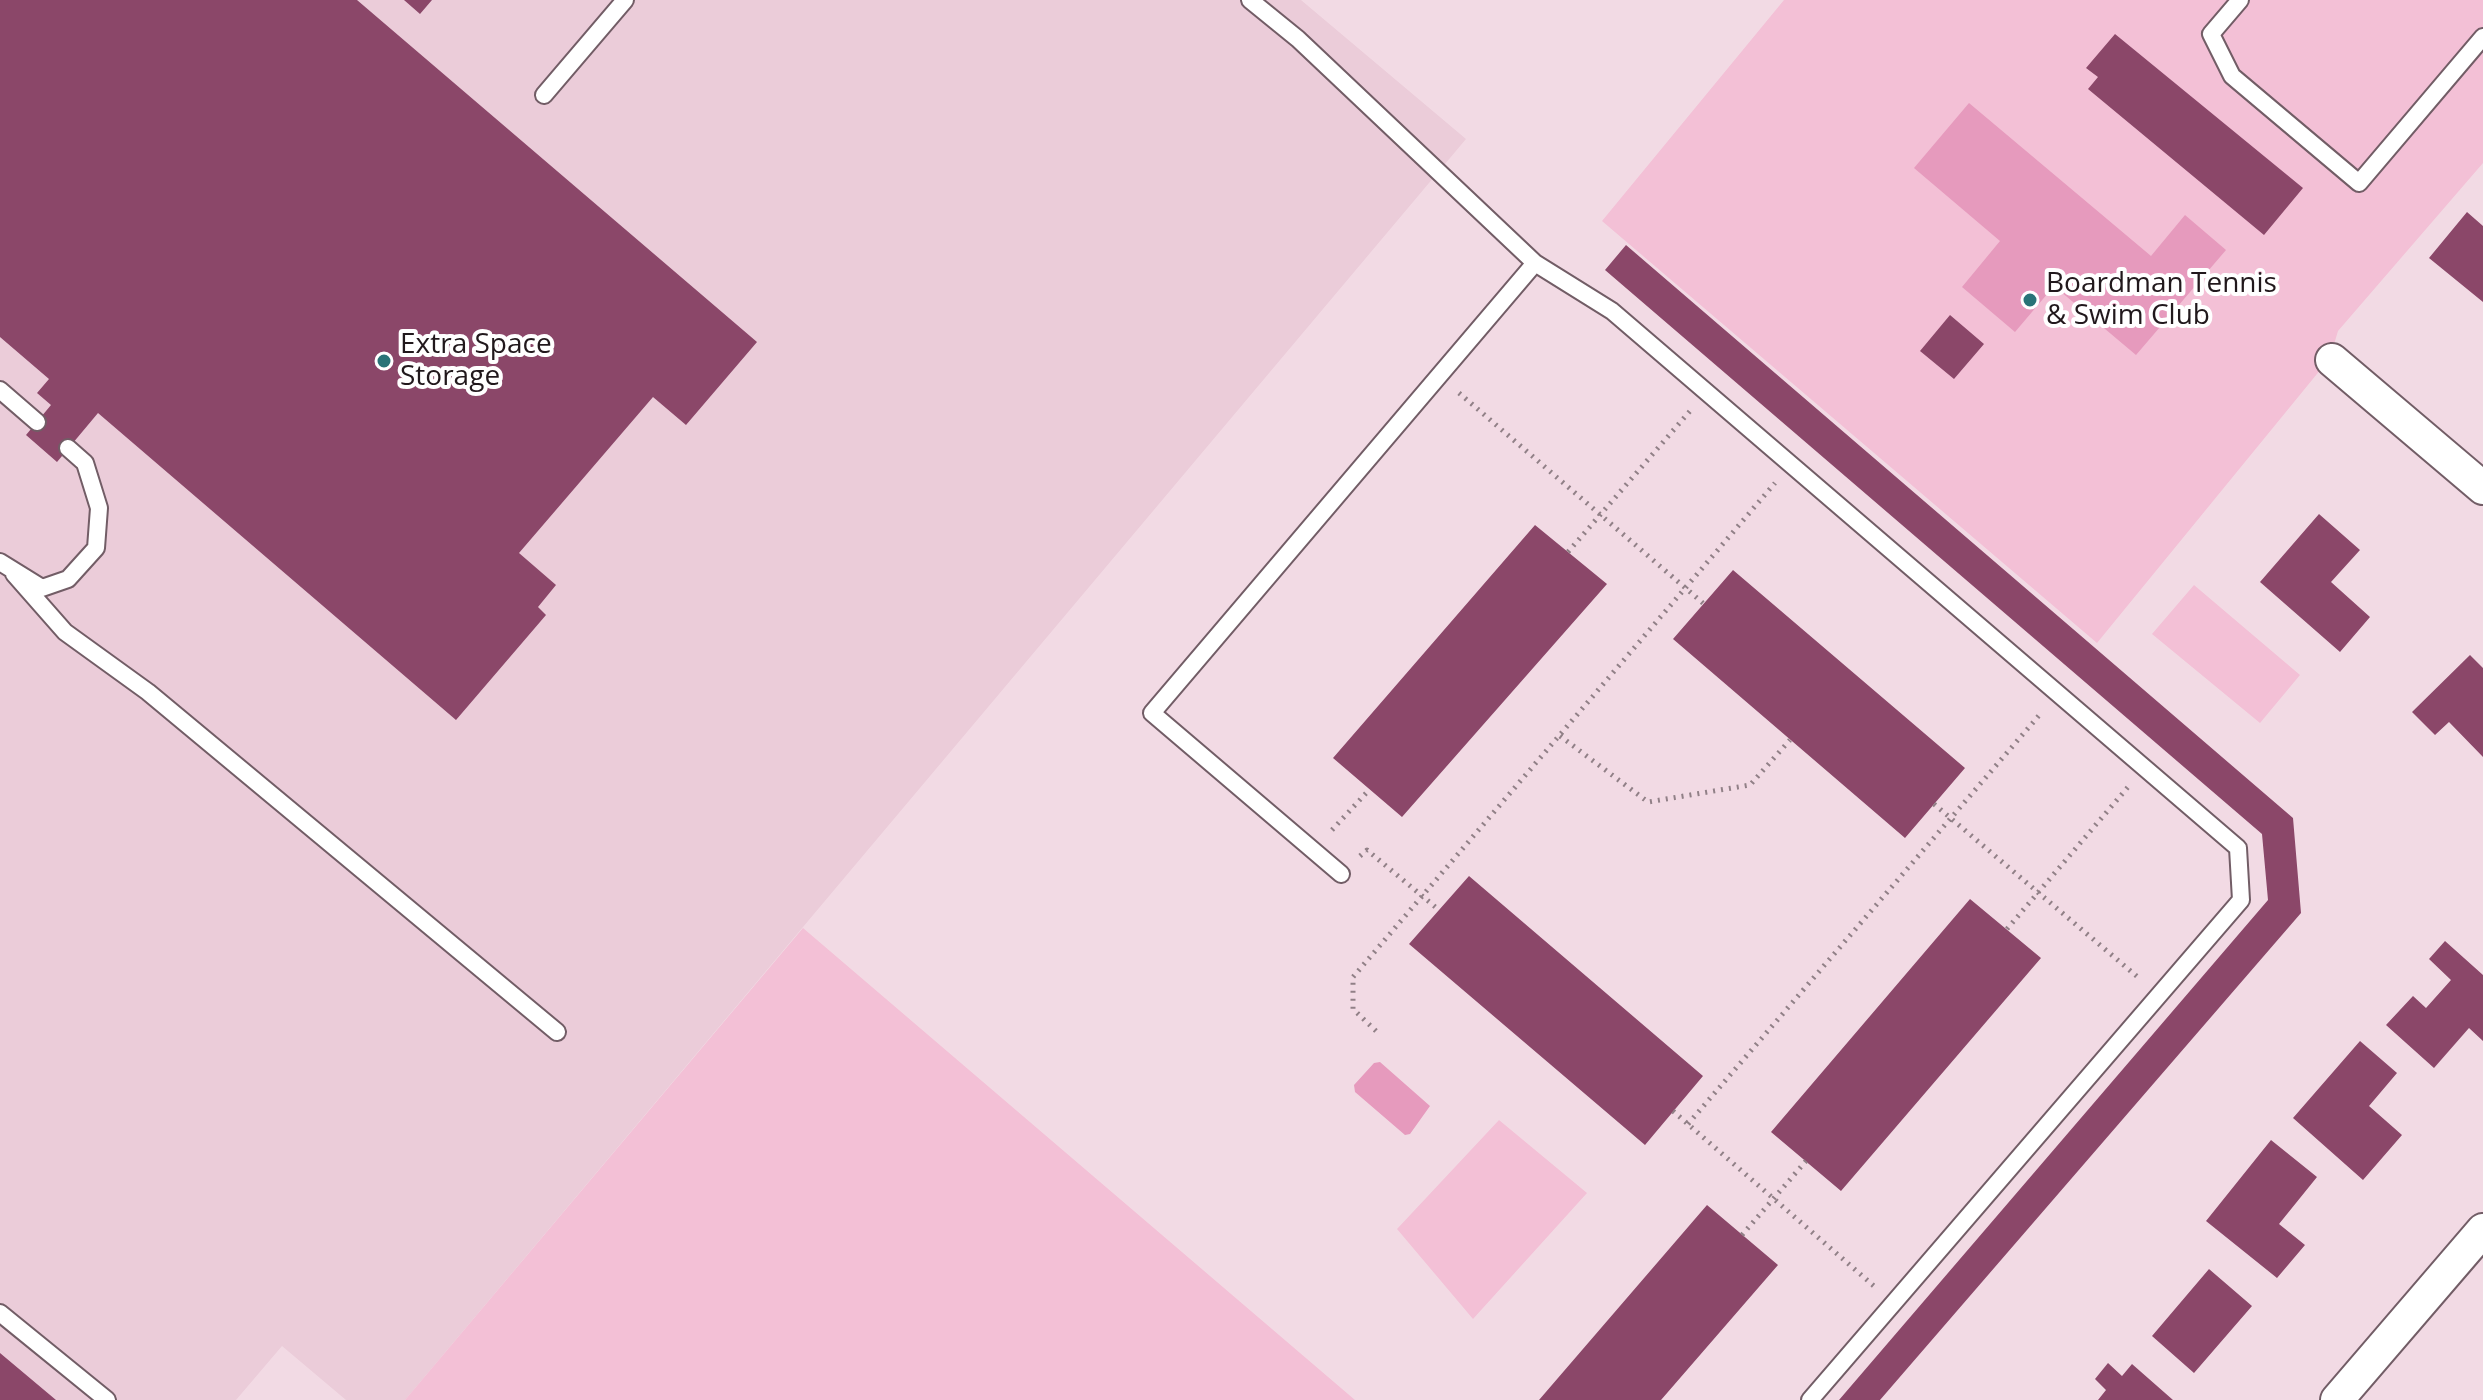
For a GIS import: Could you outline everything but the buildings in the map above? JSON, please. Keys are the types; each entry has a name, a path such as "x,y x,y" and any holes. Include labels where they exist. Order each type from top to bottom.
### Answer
{"street":[{"path":"2332,360 2483,488"},
{"path":"2337,1400 2483,1230"}],"lane":[{"path":"544,95 625,0"},
{"path":"1250,0 1298,39 1535,263 1612,311 2238,848 2241,900 1810,1400"},
{"path":"2240,0 2211,34 2232,76 2359,183 2483,37"},
{"path":"1341,874 1152,713 1535,263"},
{"path":"0,390 37,422"},
{"path":"14,574 42,588 68,579 96,548 99,508 85,463 68,448"},
{"path":"0,562 65,632 148,692 254,778 557,1032"},
{"path":"0,1313 107,1400"}],"path":[{"path":"1438,376 1704,604"},
{"path":"1568,552 1706,391"},
{"path":"1376,1031 1353,1009 1353,977 1792,464"},
{"path":"1688,1124 2058,693"},
{"path":"1560,736 1648,802 1750,785 1790,740"},
{"path":"2007,929 2036,891 2144,768"},
{"path":"1314,851 1369,790"},
{"path":"1934,804 2160,995"},
{"path":"1341,874 1367,850 1439,910"},
{"path":"1673,1111 1894,1304"},
{"path":"1742,1235 1806,1161"}],"shaded area":[{"path":"0,0 1301,0 1466,139 405,1400 346,1400 282,1346 236,1400 0,1400"},
{"name":"Boardman Tennis & Swim Club","path":"1784,0 2483,0 2483,163 2338,331 2330,358 2097,643 1602,221"},
{"path":"1969,103 2151,256 2185,215 2226,250 2136,355 2054,286 2015,332 1962,287 2000,241 1914,168"},
{"path":"2194,585 2300,675 2260,723 2152,634"},
{"path":"803,928 1355,1400 405,1400"},
{"path":"1380,1062 1430,1106 1410,1134 1405,1135 1355,1092 1354,1085 1374,1063"},
{"path":"1499,1120 1587,1193 1473,1319 1397,1229"}],"place":[{"name":"Boardman Tennis & Swim Club","path":"2030,300"},
{"name":"Extra Space Storage","path":"384,361"}]}
